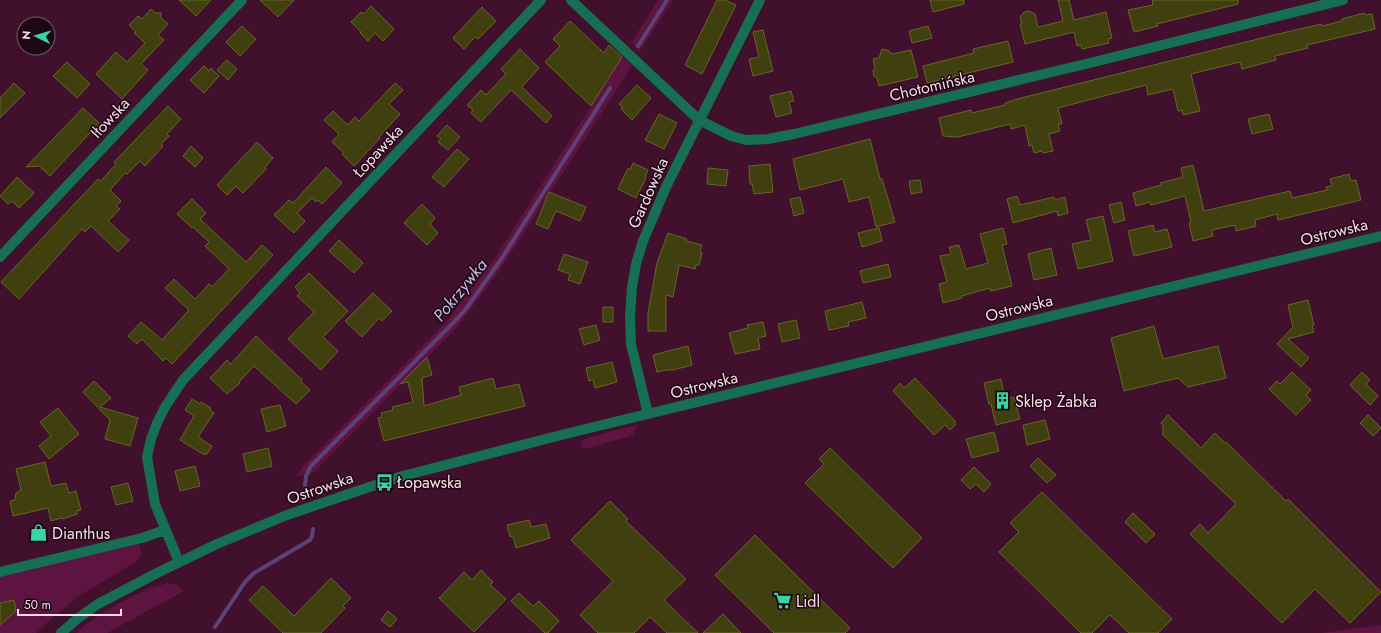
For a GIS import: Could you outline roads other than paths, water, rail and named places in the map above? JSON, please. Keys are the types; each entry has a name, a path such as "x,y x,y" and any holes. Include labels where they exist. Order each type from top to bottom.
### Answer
{"street":[{"name":"Iłowska","path":"0,257 242,0"},
{"name":"Łopawska","path":"179,562 155,504 147,457 151,439 165,407 183,380 541,0"},
{"name":"Chotomińska","path":"571,0 699,120 731,136 746,140 768,139 809,131 1343,0"},
{"name":"Gardowska","path":"648,414 631,344 630,318 632,287 636,264 652,217 666,187 760,0"},
{"name":"Ostrowska","path":"61,633 98,604 217,544 287,515 384,482 454,462 648,414 1381,236"},
{"path":"0,572 142,538 165,530"}],"waterway":[{"name":"Pokrzywka","path":"638,46 667,0"},
{"name":"Pokrzywka","path":"305,485 306,476 311,466 465,310 500,261 610,88"},
{"name":"Pokrzywka","path":"215,627 245,582 254,573 310,540 313,529"}],"place":[{"name":"Sklep Żabka","path":"1002,401"},
{"name":"Łopawska","path":"384,482"},
{"name":"Dianthus","path":"39,533"},
{"name":"Lidl","path":"783,601"}]}
